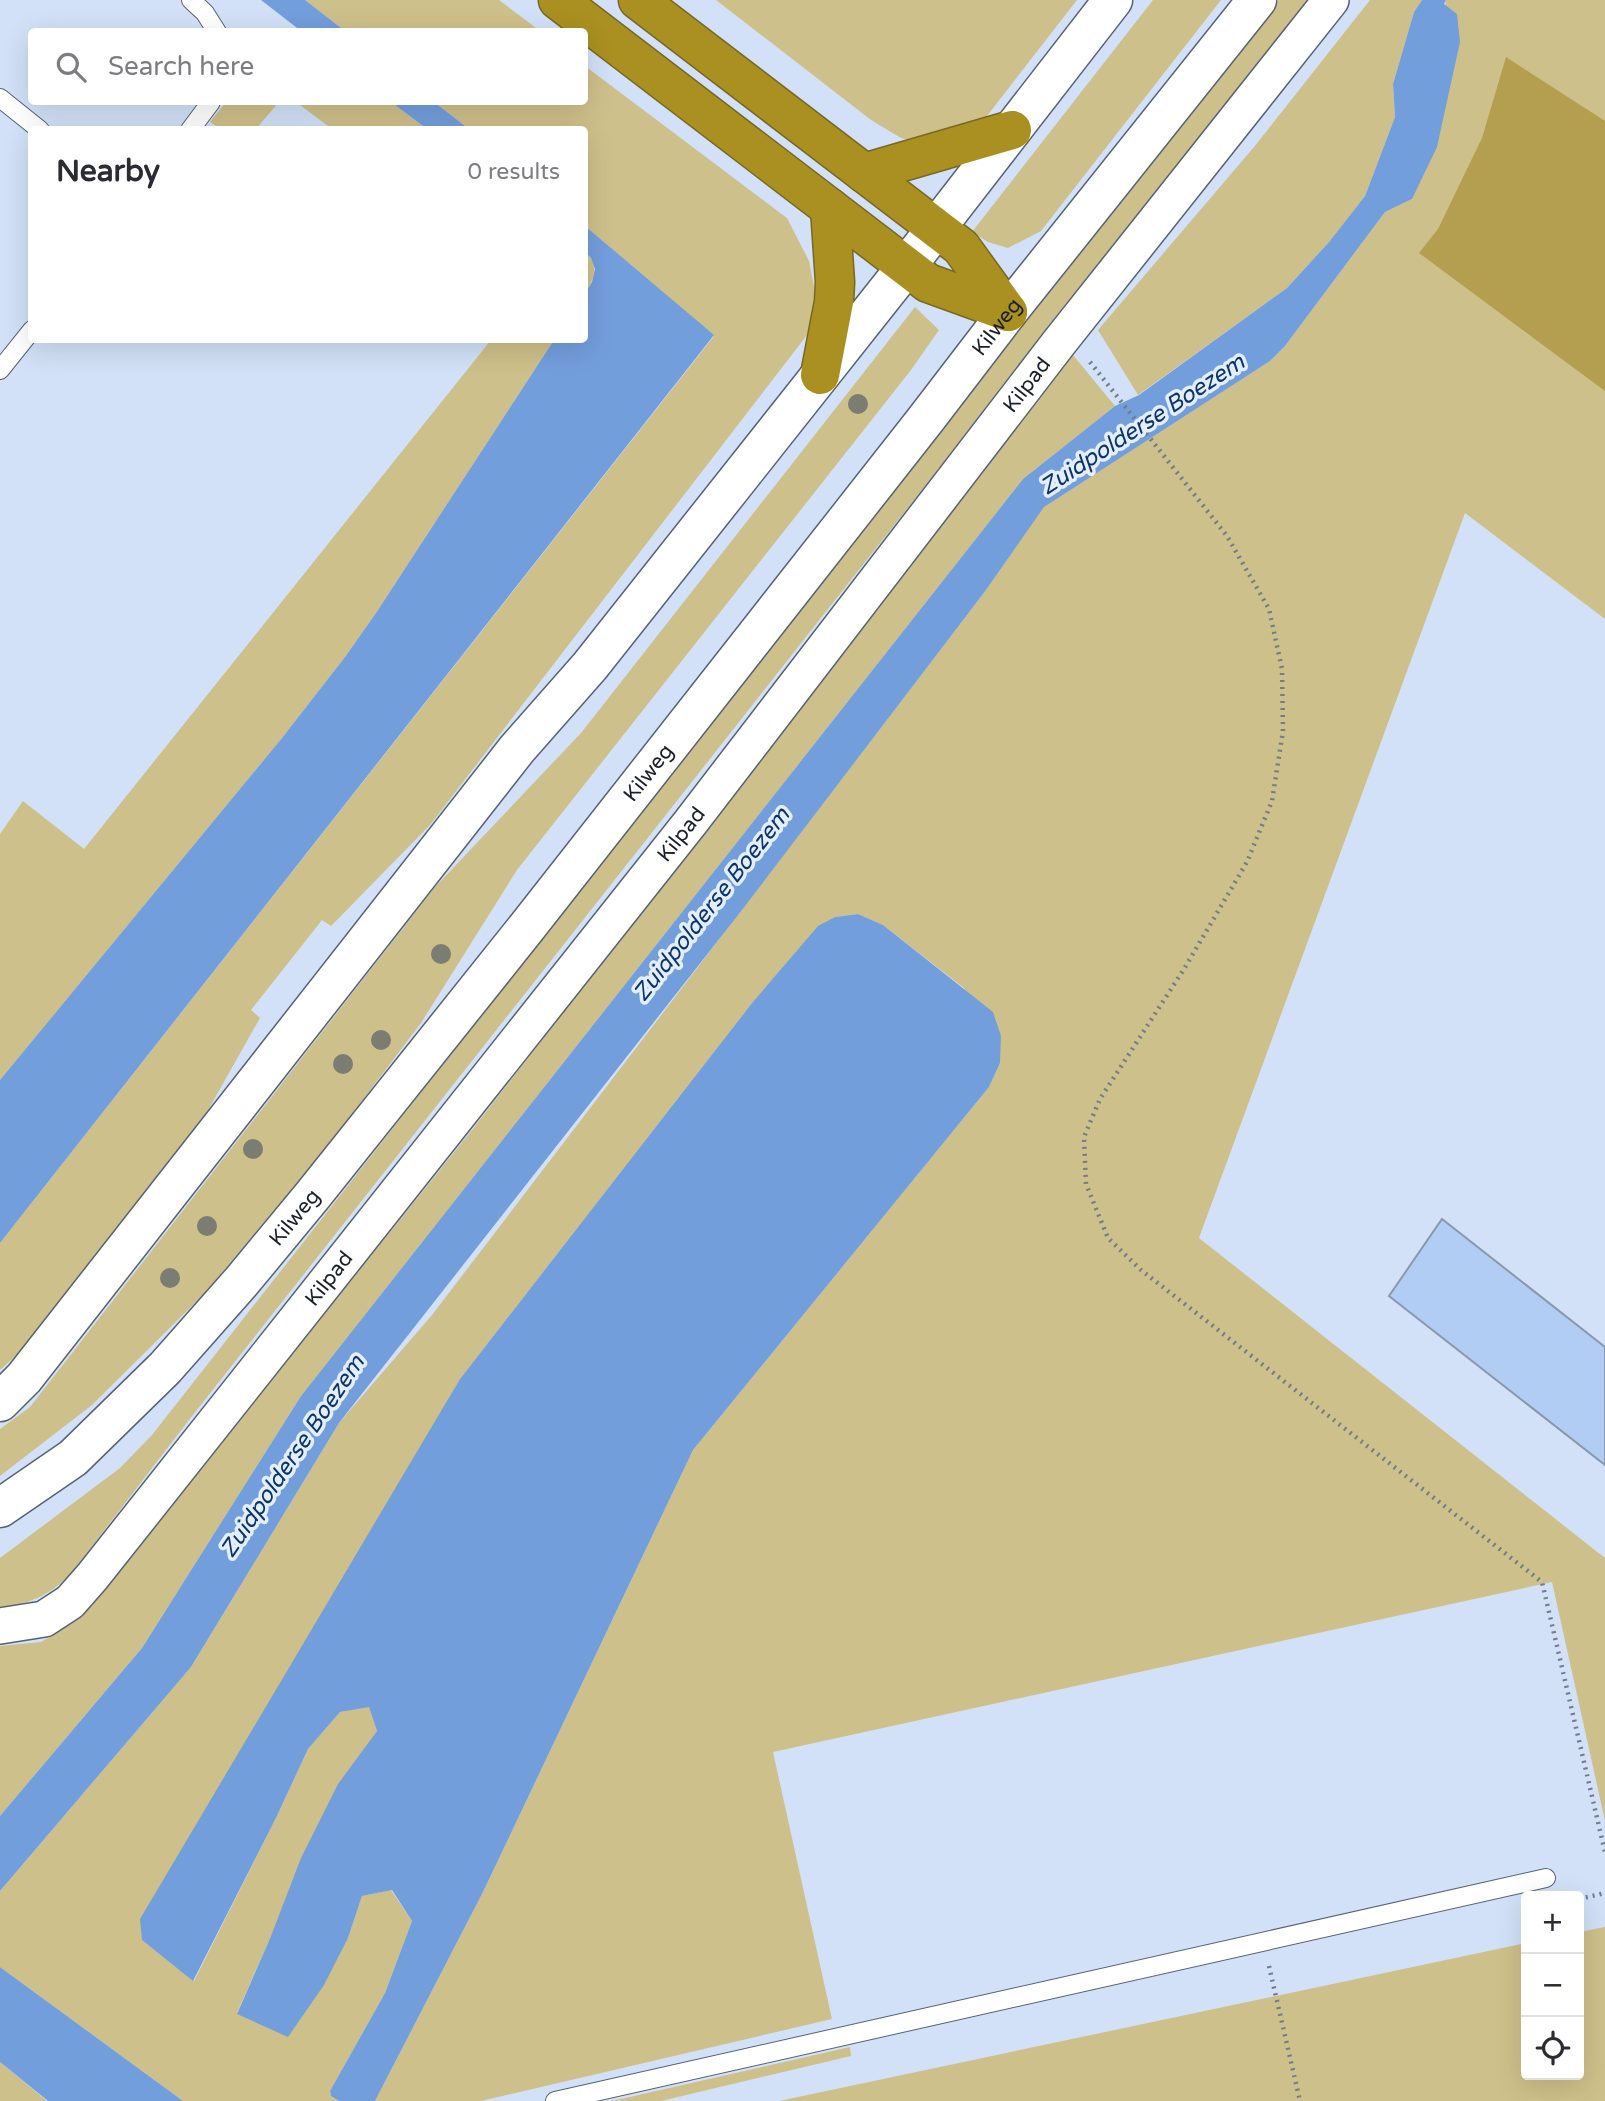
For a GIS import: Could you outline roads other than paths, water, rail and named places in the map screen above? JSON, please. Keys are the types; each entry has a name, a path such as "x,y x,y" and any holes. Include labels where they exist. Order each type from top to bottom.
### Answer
{"highway":[{"path":"558,0 928,283 1008,312"},
{"path":"638,0 961,247 1008,312"},
{"path":"864,173 1012,130"},
{"path":"820,375 834,302 830,208"}],"main road":[{"path":"0,1402 24,1378 516,749 590,666 906,267 1113,0"},
{"name":"Kilweg","path":"0,1508 73,1458 165,1368 241,1282 527,927 1008,312 1257,0"}],"street":[{"name":"Kilpad","path":"0,1626 44,1619 70,1602 92,1577 690,823 1058,344 1331,0"}],"lane":[{"path":"191,0 205,13 214,28"},
{"path":"0,98 35,126"},
{"path":"193,126 209,105"},
{"path":"0,370 28,335"},
{"path":"555,2101 1546,1878"}],"water":[{"path":"261,0 305,0 341,28 297,28"},
{"name":"Zuidpolderse Boezem","path":"1422,0 1446,0 1444,4 1457,14 1460,42 1437,147 1412,199 1385,212 1285,346 1270,361 1044,507 986,590 742,910 339,1423 191,1667 0,1891 0,1816 142,1648 301,1396 1023,479 1115,406 1139,395 1287,288 1329,242 1365,196 1395,117 1393,84 1414,12"},
{"path":"395,105 438,105 465,126 423,126"},
{"path":"588,229 714,335 0,1243 0,1080 282,738 345,657 552,343 588,343 588,288 595,269 588,255"},
{"path":"858,914 883,925 993,1012 1001,1036 1000,1063 989,1087 693,1450 483,1892 375,2101 339,2101 331,2096 330,2091 385,1993 412,1921 392,1890 362,1896 348,1938 324,1985 288,2037 237,2014 301,1858 338,1784 377,1731 369,1707 340,1712 308,1749 193,1981 142,1940 140,1919 460,1379 752,1003 818,926 835,917"},
{"path":"0,1967 183,2101 48,2101 0,2062"}]}
